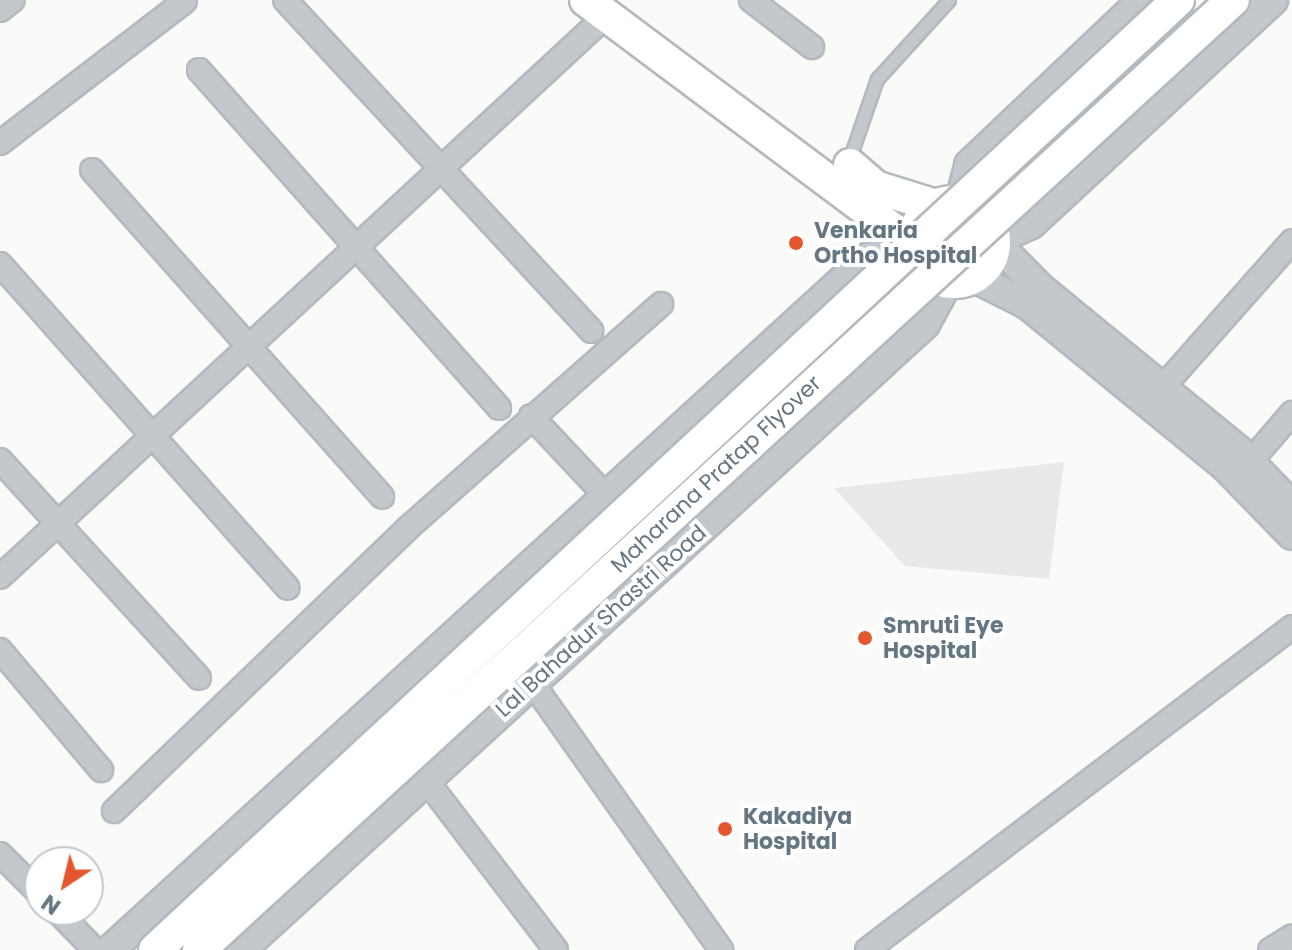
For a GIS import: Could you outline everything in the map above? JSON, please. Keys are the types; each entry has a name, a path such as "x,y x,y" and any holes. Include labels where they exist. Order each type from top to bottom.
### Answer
{"main road":[{"name":"Maharana Pratap Flyover","path":"155,950 1178,0"},
{"name":"Maharana Pratap Flyover","path":"199,950 1233,0"},
{"path":"604,5 848,164 875,187 948,204 984,215 994,241 989,262 961,280 921,266 914,245 919,222 948,204"},
{"path":"604,5 914,245"}],"street":[{"path":"0,10 13,0"},
{"path":"285,0 591,331"},
{"path":"751,0 812,47"},
{"path":"948,204 969,165 1143,0"},
{"path":"1273,0 1031,224 994,241 1250,462 1292,506"},
{"path":"0,143 185,1"},
{"path":"0,577 248,351 440,170 604,5"},
{"path":"199,70 499,408"},
{"path":"92,170 248,351 382,497"},
{"path":"1162,388 1292,241"},
{"path":"110,950 867,258 914,245"},
{"path":"0,264 155,433 288,588"},
{"path":"961,280 1027,304 1225,466 1292,535"},
{"name":"Lal Bahadur Shastri Road","path":"241,950 925,324 961,280"},
{"path":"114,811 531,416 661,304"},
{"path":"1250,462 1292,413"},
{"path":"531,416 605,495"},
{"path":"0,460 199,678"},
{"path":"867,950 1292,627"},
{"path":"0,650 101,770"},
{"path":"533,684 721,950"},
{"path":"426,780 556,950"},
{"path":"0,854 24,878"},
{"path":"72,926 95,950"},
{"path":"1270,950 1292,936"}],"lane":[{"path":"848,164 877,79 949,0"}],"shaded area":[{"path":"1064,462 1049,579 905,566 834,488"}],"place":[{"name":"Venkaria Ortho Hospital","path":"796,243"},
{"name":"Smruti Eye Hospital","path":"865,638"},
{"name":"Kakadiya Hospital","path":"725,829"}]}
